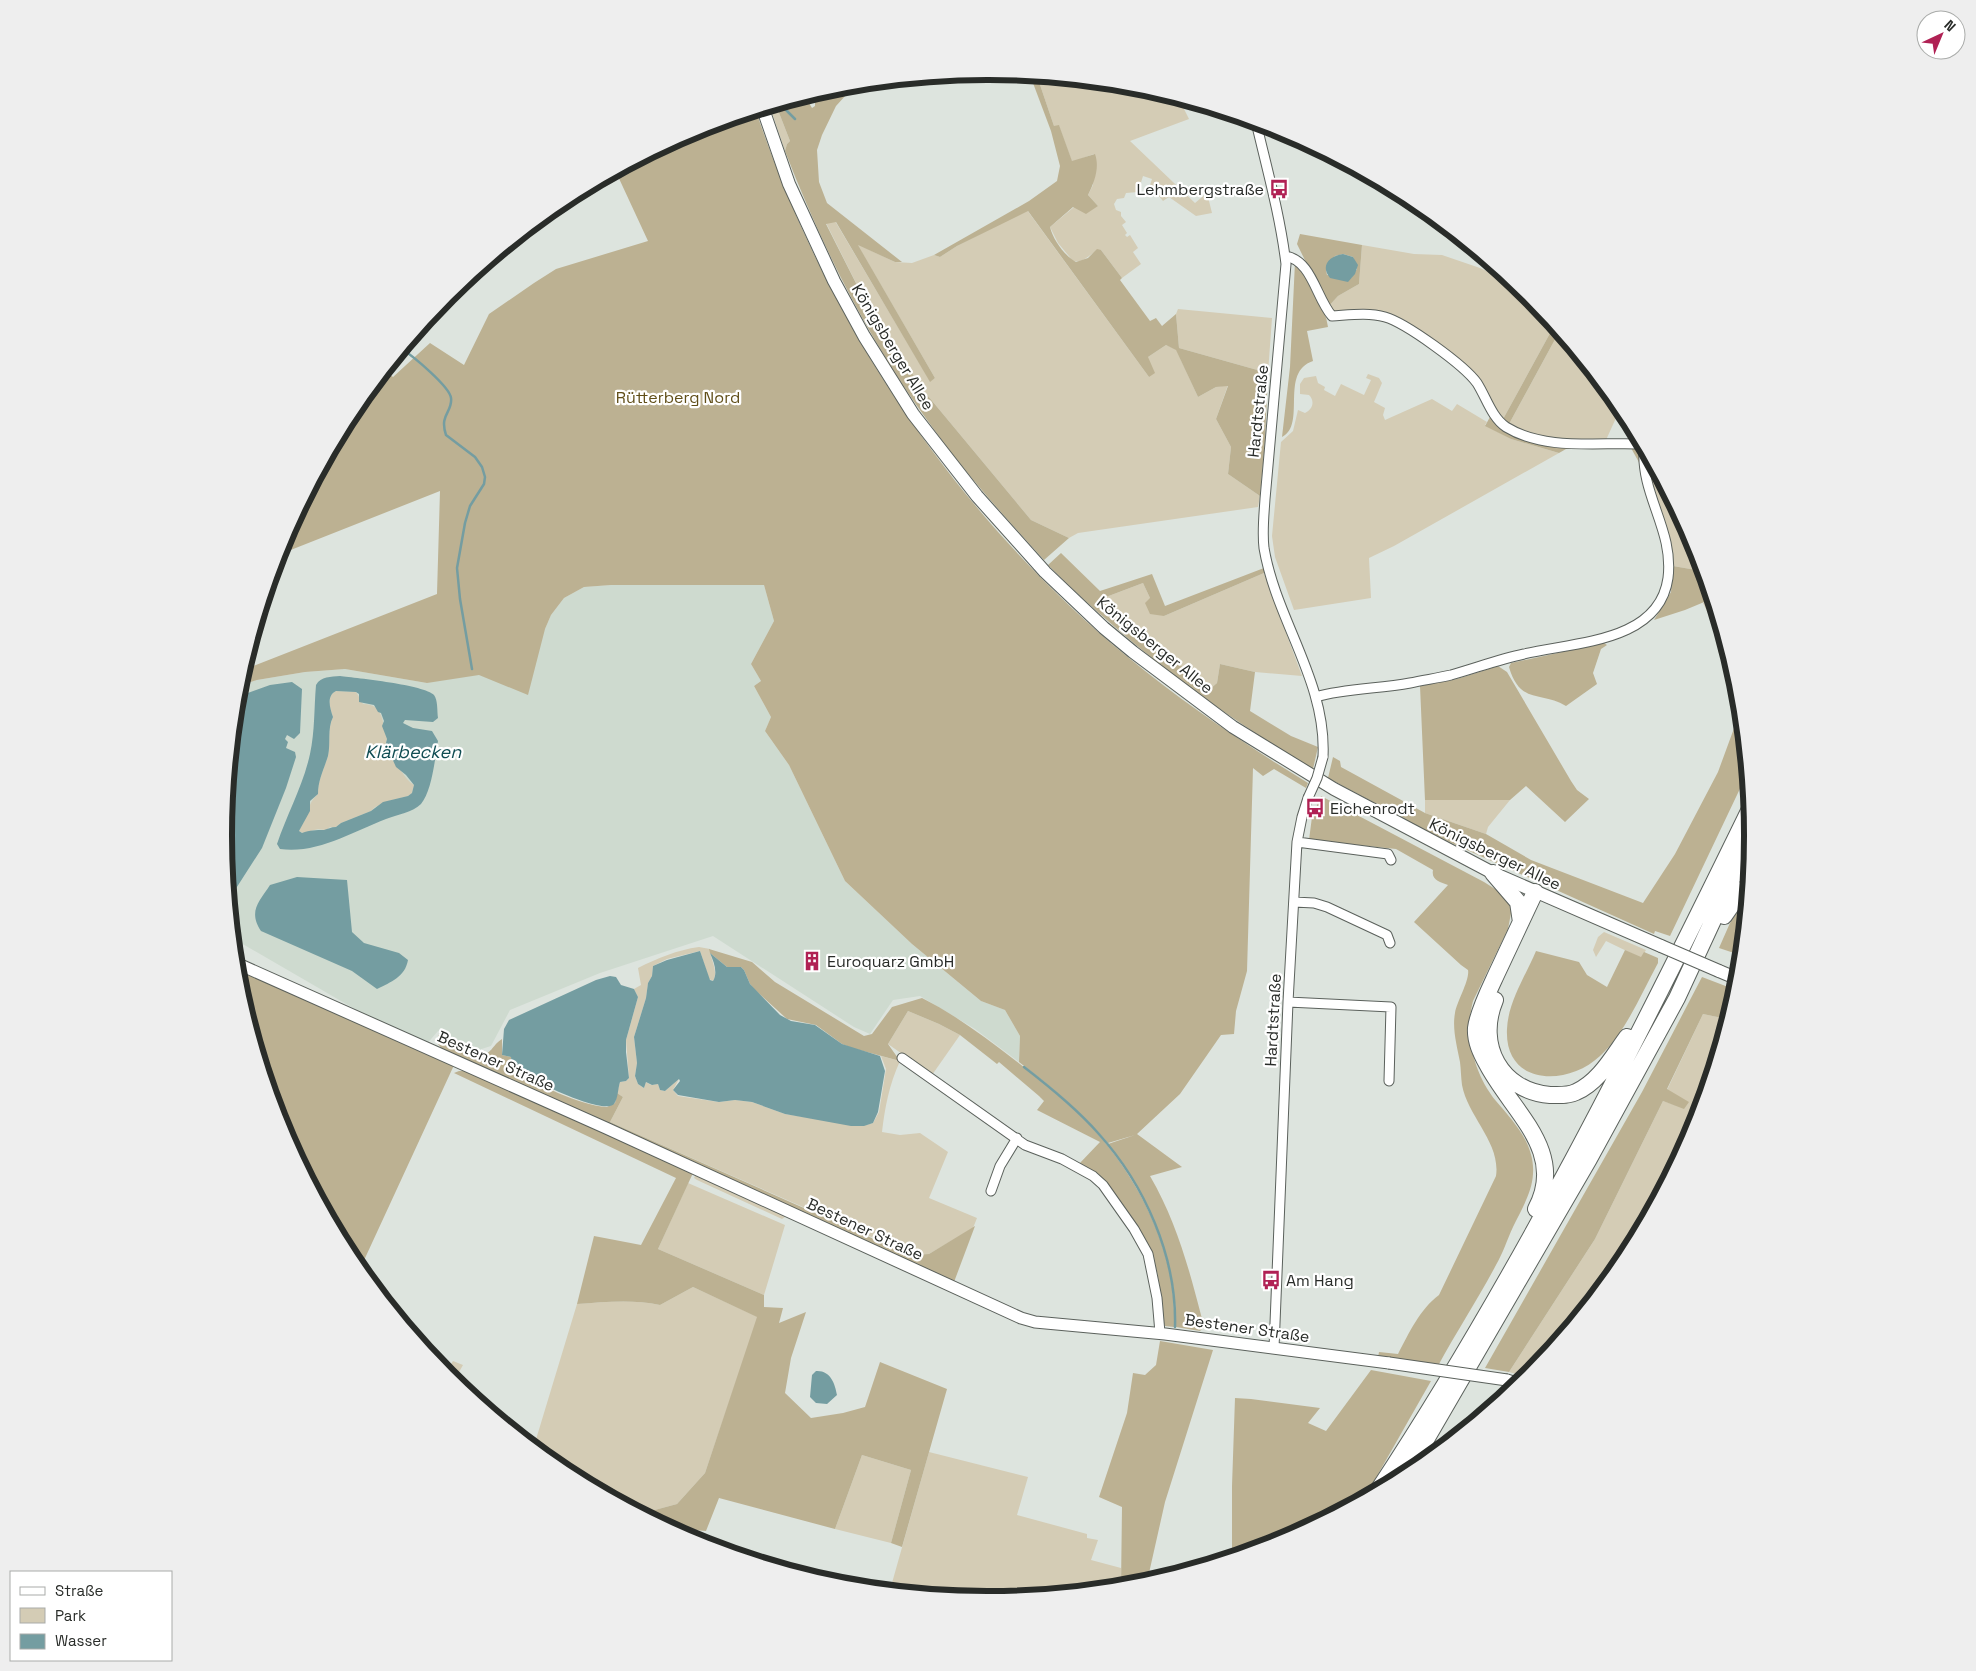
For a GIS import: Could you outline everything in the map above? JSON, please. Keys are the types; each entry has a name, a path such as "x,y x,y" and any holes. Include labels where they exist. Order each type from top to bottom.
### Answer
{"highway":[{"path":"1387,1477 1493,1302 1572,1160 1673,967 1743,822"},
{"path":"1415,1459 1589,1159 1677,998 1743,855"},
{"path":"1493,873 1518,902 1521,922"},
{"path":"1677,998 1692,978 1719,924 1741,892"},
{"path":"1540,894 1530,922 1494,1004 1490,1024 1492,1056 1501,1071 1511,1081 1530,1092 1562,1096 1576,1092 1591,1082 1604,1069 1634,1028 1661,975 1673,967"},
{"path":"1493,1302 1496,1286 1538,1206 1545,1180 1545,1160 1540,1144 1496,1081 1477,1042 1476,1028 1486,997 1521,922 1540,894"}],"main road":[{"name":"Königsberger Allee","path":"765,114 789,184 834,280 864,336 913,414 977,496 1045,572 1132,652 1233,727 1358,803 1493,873 1730,976"}],"street":[{"name":"Hardtstraße","path":"1258,131 1273,189 1285,256 1283,314 1265,499 1264,548 1283,609 1316,697 1323,757 1302,817 1297,842 1288,1002 1274,1348"},
{"path":"1285,256 1293,257 1301,263 1308,272 1324,308 1332,316 1372,315 1396,321 1457,362 1476,383 1496,418 1506,428 1554,442 1633,444"},
{"path":"1316,697 1396,686 1450,675 1525,653 1579,644 1616,634 1637,625 1649,615 1661,598 1668,578 1669,558 1666,537 1646,480 1643,460"},
{"path":"1297,842 1388,854 1391,860"},
{"path":"1294,902 1314,903 1327,907 1387,936 1390,943"},
{"name":"Bestener Straße","path":"244,967 606,1128 1020,1318 1035,1322 1162,1333 1510,1381"},
{"path":"1288,1002 1391,1007 1389,1081"},
{"path":"902,1058 1025,1145 1062,1159 1093,1176 1103,1185 1134,1229 1148,1254 1157,1298 1158,1326 1162,1333"},
{"path":"991,1191 1000,1166 1016,1138"}],"shaded area":[{"name":"Euroquarz GmbH","path":"611,585 764,585 774,621 751,664 761,681 754,686 771,717 765,731 789,765 845,881 912,944 981,1001 1005,1010 1020,1036 1019,1062 975,1029 920,996 893,1000 870,1034 854,1027 713,936 600,973 510,1010 491,1046 475,1051 438,1031 425,1046 391,1030 240,943 234,885 232,836 234,786 239,737 248,683 305,672 345,669 427,683 545,629 551,615 564,598 584,587"}],"green space":[{"path":"1033,82 1039,82 1054,126 1059,125 1072,161 1095,154 1096,175 1088,195 1098,206 1086,214 1073,207 1050,227 1060,247 1068,256 1076,262 1088,258 1097,249 1101,250 1150,321 1156,318 1162,326 1176,314 1179,348 1268,373 1260,496 1228,474 1231,447 1216,419 1228,386 1216,387 1198,397 1176,350 1166,345 1148,357 1155,373 1149,377 1028,211 957,246 940,257 934,255 1029,201 1057,181 1060,166 1051,131"},
{"path":"1039,82 1087,86 1182,106 1189,119 1130,141 1195,203 1207,193 1212,213 1196,216 1169,197 1163,201 1150,185 1152,179 1143,176 1138,192 1126,193 1124,198 1117,199 1114,204 1116,210 1121,212 1121,216 1126,222 1122,225 1127,233 1125,235 1127,237 1130,235 1138,248 1133,252 1141,264 1122,278 1101,250 1081,261 1073,261 1058,243 1050,227 1074,207 1098,206 1088,195 1093,185 1094,154 1072,162 1059,126 1054,126"},
{"path":"847,94 836,106 817,150 819,182 827,203 902,262 895,262 858,245 935,378 930,382 836,222 826,224 866,303 923,390 1031,520 1069,538 1044,560 971,477 930,424 887,360 831,258 785,151 790,141 778,110 809,102 812,108 815,106 815,102"},
{"path":"778,110 790,141 785,151 772,112"},
{"name":"Rütterberg Nord","path":"758,116 785,190 820,266 859,340 904,411 953,478 1007,542 1066,602 1129,658 1216,724 1308,783 1306,788 1274,769 1263,776 1253,768 1247,971 1236,1011 1234,1034 1221,1035 1180,1094 1137,1134 1182,1167 1150,1176 1167,1210 1186,1261 1204,1327 1200,1331 1176,1327 1172,1277 1158,1230 1136,1186 1108,1144 1135,1135 1108,1143 1066,1100 1019,1062 1020,1036 1005,1010 981,1001 912,944 845,881 789,765 765,731 771,717 754,686 761,681 751,664 774,621 764,585 611,585 584,587 564,598 551,615 545,629 528,695 479,675 427,683 345,669 305,672 248,683 252,667 437,594 440,491 288,551 310,501 334,458 360,416 390,375 393,377 430,343 464,365 489,314 534,283 556,269 648,241 618,177 699,138"},
{"path":"1027,210 1149,377 1148,357 1166,345 1176,349 1198,397 1216,387 1228,385 1216,419 1231,447 1228,474 1260,496 1258,507 1078,533 1069,538 1031,520 923,390 866,303 826,223 835,221 930,381 935,378 857,244 895,262 912,263 934,255 940,257 957,246"},
{"path":"1300,234 1362,245 1359,284 1338,296 1328,307 1297,244","holes":["1343,254 1353,257 1357,269 1351,278 1327,275 1326,270 1335,256"]},
{"path":"1362,245 1414,254 1442,255 1480,268 1494,274 1522,301 1551,332 1502,421 1487,393 1467,366 1391,314 1368,311 1329,311 1328,307 1338,296 1359,284"},
{"path":"1295,262 1316,295 1324,311 1328,327 1307,331 1313,361 1303,367 1297,376 1293,422 1289,431 1282,437 1290,367"},
{"path":"1178,309 1272,318 1268,373 1179,348 1176,314"},
{"path":"1551,332 1556,337 1509,424 1502,421"},
{"path":"1556,337 1618,419 1616,418 1606,440 1544,437 1509,424"},
{"path":"1368,374 1379,378 1382,383 1374,402 1385,408 1383,415 1385,420 1432,399 1452,411 1457,404 1487,422 1485,425 1511,439 1559,453 1394,546 1369,558 1371,598 1294,610 1275,557 1272,536 1281,442 1293,431 1298,410 1305,413 1312,405 1309,395 1300,394 1300,384 1304,378 1316,376 1318,383 1325,387 1324,390 1335,396 1341,384 1364,395 1371,380 1366,378"},
{"path":"1490,417 1522,437 1635,446 1641,457 1641,466 1631,448 1566,449 1559,453 1511,439 1485,426"},
{"path":"1648,469 1666,501 1695,570 1673,566 1668,537 1649,485"},
{"path":"1061,553 1100,591 1152,574 1165,606 1264,568 1264,573 1164,616 1150,614 1145,603 1150,598 1143,583 1106,597 1106,603 1210,689 1217,683 1220,664 1255,672 1250,711 1291,736 1318,747 1313,769 1208,700 1109,622 1048,565"},
{"path":"1673,566 1695,570 1706,601 1654,620 1671,592"},
{"path":"1264,573 1302,676 1255,672 1220,664 1217,683 1210,689 1106,603 1106,597 1143,583 1150,598 1164,616"},
{"path":"1706,602 1712,622 1703,603"},
{"path":"1718,640 1721,654 1718,652"},
{"path":"1604,643 1607,645 1601,649 1593,673 1597,684 1566,706 1525,692 1519,687 1509,667 1511,663"},
{"path":"1498,666 1507,672 1577,790 1589,799 1565,822 1526,786 1510,800 1425,800 1420,686 1457,679"},
{"path":"336,691 356,692 363,704 370,705 379,711 387,739 386,753 414,785 412,793 408,796 375,807 371,811 341,823 336,827 303,833 299,830 311,803 318,794 320,779 328,756 330,726 333,717 330,699"},
{"path":"1735,725 1742,785 1670,936 1655,931 1654,934 1438,837 1328,778 1333,757 1340,761 1341,767 1425,813 1486,834 1531,860 1643,903 1675,854 1718,772"},
{"path":"1321,796 1484,882 1503,894 1512,908 1508,929 1473,1001 1470,1027 1473,1054 1482,1079 1496,1101 1522,1134 1531,1153 1533,1174 1531,1188 1498,1260 1439,1364 1378,1357 1379,1352 1398,1354 1421,1314 1439,1295 1496,1176 1494,1152 1465,1097 1455,1038 1455,1013 1467,979 1468,970 1414,922 1448,885 1439,882 1433,876 1433,870 1396,849 1309,840 1312,817"},
{"path":"1425,800 1510,800 1488,827 1486,834 1425,813"},
{"path":"1740,909 1734,953 1719,948 1730,923"},
{"path":"1604,932 1646,950 1641,958 1606,941 1596,957 1593,950 1598,937"},
{"path":"699,947 710,949 715,969 713,981 709,979 700,951 667,959 653,966 652,976 648,983 646,998 634,1037 637,1063 635,1076 638,1084 644,1088 646,1082 651,1085 658,1084 660,1090 665,1091 679,1079 673,1090 678,1096 719,1102 735,1100 752,1102 785,1114 862,1126 873,1123 879,1112 886,1069 881,1056 900,1061 888,1096 882,1132 900,1135 920,1133 948,1152 929,1198 977,1218 973,1228 929,1254 910,1254 610,1122 623,1097 617,1093 620,1082 626,1081 629,1078 626,1040 638,997 634,989 641,985 638,968 668,955"},
{"path":"709,949 752,962 775,982 864,1036 872,1034 892,1007 922,998 970,1027 1039,1079 1094,1129 1119,1160 1145,1204 1156,1228 1170,1276 1174,1302 1174,1327 1165,1326 1162,1319 1160,1288 1155,1265 1140,1231 1121,1207 1079,1164 1100,1142 1037,1110 1044,1101 1039,1096 999,1062 997,1064 960,1035 939,1024 908,1011 888,1044 900,1061 852,1048 842,1044 816,1025 787,1019 754,989 741,967 727,967 710,953"},
{"path":"1625,950 1641,957 1644,952 1658,958 1658,963 1618,1036 1600,1056 1586,1066 1571,1073 1540,1076 1526,1071 1516,1062 1509,1048 1507,1029 1514,999 1536,951 1579,962 1587,975 1607,987"},
{"path":"245,968 455,1063 364,1260 310,1170 290,1125 258,1031"},
{"path":"1702,977 1728,987 1721,1018 1703,1014 1667,1089 1689,1102 1684,1109 1663,1101 1595,1239 1509,1372 1485,1368 1642,1092"},
{"path":"908,1011 960,1035 932,1075 888,1044"},
{"path":"1703,1014 1721,1018 1703,1078 1686,1125 1666,1170 1642,1213 1616,1255 1556,1334 1517,1374 1509,1372 1595,1239 1663,1101 1684,1108 1688,1102 1667,1090"},
{"path":"438,1035 447,1036 478,1056 489,1052 502,1039 502,1055 511,1057 512,1069 546,1087 583,1102 607,1107 615,1103 617,1093 623,1097 610,1122 910,1255 929,1254 975,1226 954,1282 443,1050 438,1044"},
{"path":"468,1071 693,1173 658,1249 764,1295 764,1307 783,1308 779,1323 806,1312 791,1358 785,1393 811,1418 865,1407 880,1362 947,1389 902,1547 891,1543 911,1470 862,1455 835,1529 719,1498 706,1531 692,1530 649,1511 677,1504 705,1473 757,1317 693,1287 660,1305 629,1302 577,1304 594,1236 641,1245 676,1178 454,1073"},
{"path":"696,1174 786,1215 782,1219 697,1180 694,1178"},
{"path":"688,1183 785,1225 764,1295 658,1249"},
{"path":"693,1287 758,1317 705,1473 677,1504 651,1511 610,1490 568,1464 536,1441 577,1304 629,1302 660,1305"},
{"path":"1160,1341 1213,1350 1165,1502 1149,1573 1121,1579 1122,1507 1099,1497 1127,1413 1133,1373 1145,1375 1156,1365"},
{"path":"453,1361 463,1365 458,1374 450,1366"},
{"path":"1371,1370 1431,1381 1371,1487 1322,1513 1232,1551 1235,1398 1320,1408 1308,1423 1326,1431"},
{"path":"929,1452 1028,1477 1017,1515 1087,1534 1087,1538 1098,1540 1091,1560 1121,1568 1121,1579 1087,1585 1037,1589 988,1591 891,1585"},
{"path":"862,1455 911,1470 891,1543 835,1529"}],"water":[{"path":"1343,254 1353,257 1358,265 1355,274 1348,282 1330,278 1326,269 1330,259"},
{"name":"Klärbecken","path":"340,676 405,685 428,691 434,695 437,703 438,718 433,722 405,720 403,723 413,728 432,731 438,741 433,774 428,791 421,804 414,809 334,841 308,848 280,849 277,844 303,777 312,745 316,685 323,678","holes":["336,691 356,692 359,694 359,702 374,705 378,712 381,713 384,721 382,726 387,739 384,751 391,756 396,767 414,785 412,793 408,796 383,802 371,811 341,823 336,827 302,833 299,831 310,811 310,801 318,794 320,779 328,756 330,726 333,717 330,702 331,696"]},
{"path":"292,682 302,689 300,733 294,739 287,735 285,739 288,742 286,748 295,752 296,757 262,848 235,890 232,836 234,786 246,694 270,685"},
{"path":"297,877 347,880 352,932 364,943 399,953 408,960 401,975 377,989 352,971 261,931 255,918 255,912 256,907 270,885"},
{"path":"700,951 710,980 713,981 715,971 710,953 727,967 741,967 750,984 780,1015 791,1021 815,1025 842,1044 880,1056 885,1071 878,1112 873,1123 864,1126 851,1126 785,1114 752,1102 735,1100 719,1102 678,1095 673,1090 680,1081 679,1079 665,1091 660,1090 658,1084 652,1085 646,1082 644,1088 638,1084 635,1076 637,1063 634,1037 646,998 648,983 652,976 653,966"},
{"path":"610,976 616,977 621,985 634,989 638,997 626,1040 629,1078 626,1081 620,1082 614,1104 607,1106 595,1105 580,1100 547,1087 512,1068 511,1057 502,1055 504,1029 509,1020 596,980"},
{"path":"816,1371 821,1371 828,1375 835,1386 837,1395 827,1404 816,1403 810,1397 812,1375"}],"waterway":[{"path":"784,108 795,119"},
{"path":"407,353 430,372 449,393 451,403 444,422 446,435 475,457 482,467 485,477 484,484 470,506 457,568 460,599 472,669"},
{"path":"1024,1067 1090,1124 1115,1153 1144,1199 1164,1249 1174,1301 1175,1327"}],"place":[{"name":"Lehmbergstraße","path":"1279,189"},
{"name":"Eichenrodt","path":"1315,808"},
{"name":"Euroquarz GmbH","path":"812,961"},
{"name":"Am Hang","path":"1271,1280"}]}
